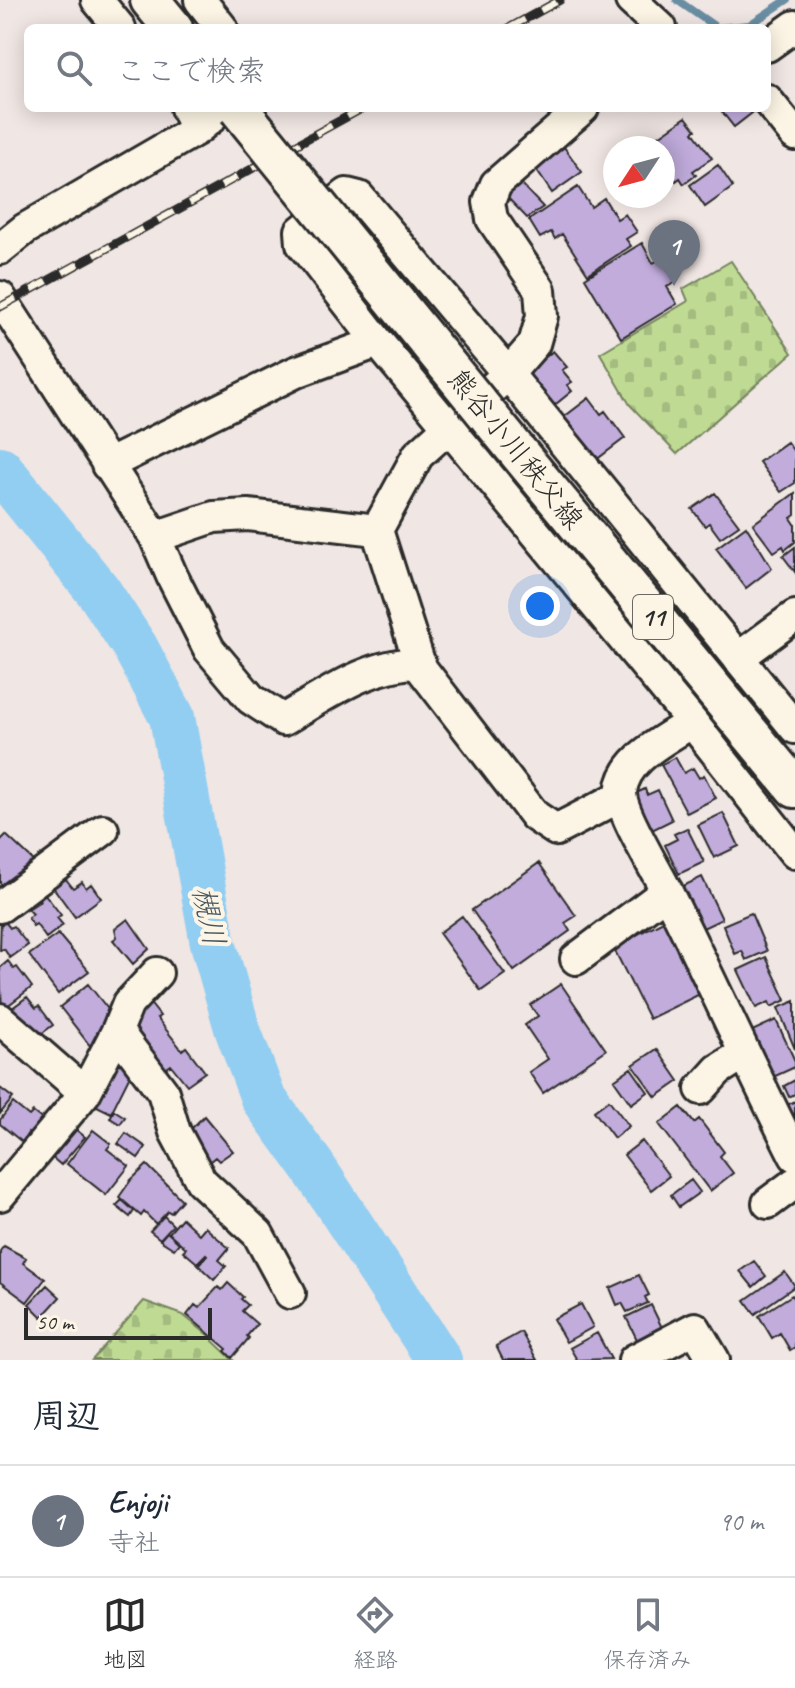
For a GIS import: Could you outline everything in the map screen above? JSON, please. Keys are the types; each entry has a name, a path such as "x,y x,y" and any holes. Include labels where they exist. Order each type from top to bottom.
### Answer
{"main road":[{"path":"150,0 170,24"},
{"name":"熊谷小川秩父線","path":"241,112 795,788"}],"street":[{"path":"97,0 117,24"},
{"path":"200,0 219,24"},
{"path":"631,0 657,24"},
{"path":"771,43 795,26"},
{"path":"771,105 795,135"},
{"path":"0,249 25,229 191,119 211,112"},
{"path":"578,112 496,184 489,202 492,219 540,290 542,316 534,344 508,374 418,455 377,530 420,663 535,816 556,830 621,796"},
{"path":"795,728 508,374 359,197 347,194 301,231 302,244 378,342 692,722 795,853"},
{"path":"0,297 155,537 209,649 251,699 283,720 355,678 398,663 420,663"},
{"path":"107,465 296,372 378,342"},
{"path":"155,537 214,517 248,515 377,530"},
{"path":"738,658 795,616"},
{"path":"692,722 641,757 626,772 621,796 639,839 795,1156"},
{"path":"0,907 103,830"},
{"path":"576,959 667,891"},
{"path":"0,1195 85,1093 128,1004 157,973"},
{"path":"0,1019 85,1093"},
{"path":"117,1031 163,1092 175,1132 201,1181 258,1234 290,1293"},
{"path":"701,1089 718,1070 743,1054"},
{"path":"768,1203 795,1183"},
{"path":"634,1360 695,1328 714,1360"}],"green space":[{"path":"731,261 792,353 677,454 630,405 600,353 688,301 683,289"},
{"path":"144,1301 183,1315 233,1360 92,1360"}],"building":[{"path":"722,112 751,112 752,113 734,127"},
{"path":"686,117 712,158 693,171 696,175 684,184 680,178 676,181 675,136 659,136"},
{"path":"564,147 582,172 552,193 535,168"},
{"path":"718,165 733,187 705,207 690,185"},
{"path":"518,181 543,207 527,218 504,194"},
{"path":"578,187 591,207 603,199 603,208 610,208 617,219 625,214 637,232 626,239 631,246 588,274 562,234 555,239 551,232 540,238 529,220"},
{"path":"642,243 653,263 662,258 676,282 667,287 677,304 621,338 585,278"},
{"path":"553,351 567,367 562,370 572,382 567,385 572,391 551,408 525,374"},
{"path":"589,398 601,414 605,411 625,438 596,460 564,417"},
{"path":"787,442 795,453 795,483 781,492 759,462"},
{"path":"715,493 739,525 720,538 709,523 705,526 692,509"},
{"path":"795,493 795,515 791,518 795,524 795,542 785,550 783,546 774,552 753,524"},
{"path":"746,526 772,568 746,588 716,548"},
{"path":"795,547 795,572 783,556"},
{"path":"675,757 684,773 693,768 699,778 704,775 716,798 687,813 661,765"},
{"path":"645,789 647,795 658,790 672,820 652,830 647,820 642,822 630,796"},
{"path":"723,813 739,846 714,858 698,825"},
{"path":"687,828 704,862 679,874 665,845 677,839 674,834"},
{"path":"6,835 37,864 6,890 0,883 0,841"},
{"path":"539,863 576,916 565,923 570,931 514,971 472,910"},
{"path":"702,877 722,919 701,929 677,889"},
{"path":"65,878 73,888 82,882 86,888 91,884 101,898 75,917 53,887"},
{"path":"44,893 61,915 57,918 63,925 46,938 28,918 33,914 28,909 40,901 37,898"},
{"path":"751,913 767,951 746,960 742,951 735,954 723,925"},
{"path":"462,916 505,974 481,991 439,933"},
{"path":"1,917 28,945 10,958 4,949 0,950"},
{"path":"128,919 149,949 133,964 113,940 117,937 115,929"},
{"path":"663,921 700,994 649,1019 613,947"},
{"path":"58,934 89,971 58,994 29,955"},
{"path":"766,957 786,1000 771,1007 769,1002 756,1008 738,970"},
{"path":"8,961 14,969 17,967 32,987 2,1010 0,968"},
{"path":"88,984 111,1013 106,1035 91,1047 60,1007"},
{"path":"561,984 606,1050 543,1093 529,1072 548,1059 525,1025 538,1016 530,1005"},
{"path":"27,997 36,1008 39,1006 53,1025 37,1037 11,1009"},
{"path":"795,1001 795,1049 778,1008"},
{"path":"149,1002 160,1016 157,1018 182,1050 186,1047 205,1072 187,1085 171,1065 161,1072 128,1035 137,1029 129,1018"},
{"path":"776,1020 795,1067 771,1078 750,1032"},
{"path":"657,1049 679,1081 656,1097 633,1065"},
{"path":"117,1056 135,1065 111,1113 93,1104"},
{"path":"631,1068 648,1092 631,1104 614,1080"},
{"path":"795,1080 795,1094 789,1097 784,1086"},
{"path":"0,1088 13,1098 0,1114"},
{"path":"609,1100 629,1126 614,1138 594,1111"},
{"path":"795,1101 795,1125 785,1106"},
{"path":"13,1103 29,1116 33,1112 44,1121 22,1142 0,1124"},
{"path":"681,1107 694,1123 699,1119 724,1152 720,1156 733,1173 710,1191 659,1124"},
{"path":"114,1110 125,1117 120,1124 110,1118"},
{"path":"204,1116 233,1151 219,1161 215,1157 209,1162 186,1134"},
{"path":"69,1124 85,1137 61,1165 43,1150"},
{"path":"93,1130 111,1144 107,1149 129,1166 106,1195 67,1164"},
{"path":"126,1133 146,1147 138,1158 118,1144"},
{"path":"642,1141 669,1176 651,1190 624,1155"},
{"path":"147,1165 182,1200 156,1224 144,1212 141,1216 119,1197"},
{"path":"691,1180 700,1192 679,1207 671,1195"},
{"path":"122,1200 134,1211 130,1217 116,1206"},
{"path":"164,1216 173,1225 160,1239 150,1231"},
{"path":"182,1218 199,1234 205,1227 229,1248 219,1260 226,1266 214,1280 198,1265 207,1255 197,1263 169,1233"},
{"path":"167,1232 179,1243 174,1249 160,1240"},
{"path":"4,1246 26,1258 23,1263 45,1279 27,1302 0,1282 0,1251"},
{"path":"754,1261 766,1276 753,1287 740,1271"},
{"path":"785,1272 795,1286 755,1314 745,1300"},
{"path":"639,1275 649,1295 645,1297 648,1303 627,1312 622,1303 617,1305 610,1288"},
{"path":"228,1283 248,1305 242,1311 257,1324 232,1358 225,1351 227,1349 187,1315 195,1305 199,1308 218,1287 222,1290"},
{"path":"47,1285 60,1297 42,1317 29,1304"},
{"path":"792,1295 795,1299 795,1347 790,1350 780,1333 772,1338 759,1316"},
{"path":"581,1304 593,1327 566,1342 553,1319"},
{"path":"651,1305 668,1340 643,1352 626,1317"},
{"path":"521,1332 537,1360 503,1360 496,1346"},
{"path":"597,1333 611,1359 577,1360 570,1348"}],"waterway":[{"path":"677,0 711,24"},
{"path":"751,24 787,0"},
{"name":"槻川","path":"0,469 99,592 135,647 172,717 213,943 237,1028 263,1098 313,1167 439,1360"}],"railway":[{"path":"516,24 560,0"},
{"path":"0,307 356,112"}],"place":[{"name":"Enjoji","path":"674,286"}]}
